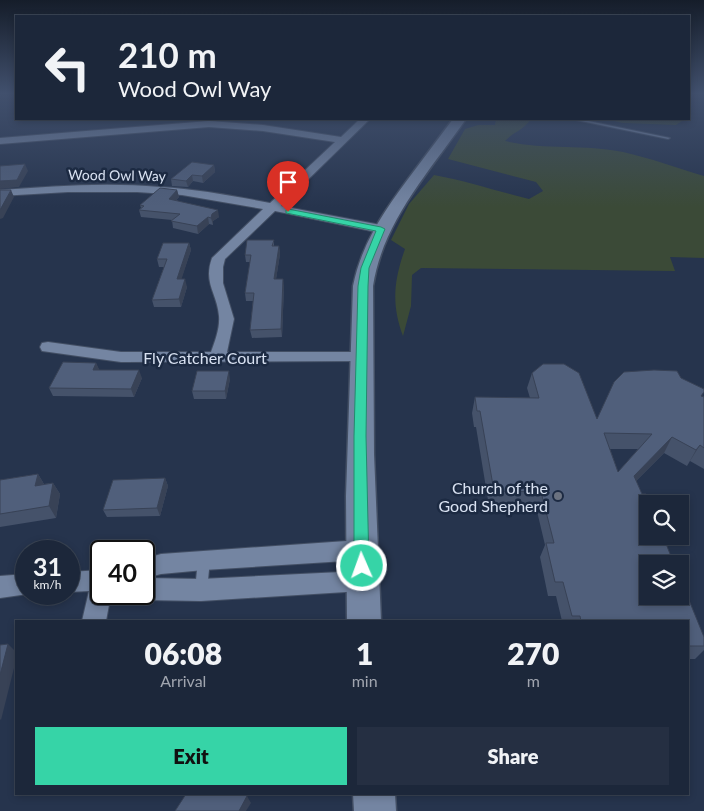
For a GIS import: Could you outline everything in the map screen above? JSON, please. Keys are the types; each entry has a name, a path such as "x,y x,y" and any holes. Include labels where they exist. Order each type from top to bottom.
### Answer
{"street":[{"path":"0,141 114,131"},
{"path":"277,131 342,140"},
{"path":"218,357 227,316 216,287 216,264 223,253 352,131"},
{"path":"364,620 360,436 365,268 381,229 391,212 451,131"},
{"name":"Wood Owl Way","path":"0,193 74,189 155,190 205,196 381,229"},
{"name":"Fly Catcher Court","path":"48,347 121,357 362,357"},
{"path":"155,566 204,560 361,550"},
{"path":"155,589 201,590 362,581"},
{"path":"0,587 15,585"},
{"path":"94,620 97,605"},
{"path":"374,795 375,811"}],"lane":[{"path":"632,131 668,138"},
{"path":"201,590 204,560"}],"green space":[{"path":"464,131 517,131 505,141 519,144 594,148 623,152 704,176 704,258 670,257 675,271 421,268 412,275 411,306 403,336 395,303 395,292 398,271 405,249 391,240 409,204 434,175 529,199 543,191 536,182 448,159"}],"building":[{"path":"192,162 214,165 202,176 192,175 186,181 171,179"},
{"path":"25,164 17,180 0,181 0,166"},
{"path":"160,188 177,190 169,199 218,210 212,214 211,218 208,217 197,226 171,221 180,214 139,210 144,206 140,205"},
{"path":"0,190 11,190 0,210"},
{"path":"247,240 274,240 272,246 279,246 274,279 283,279 281,329 250,330 254,293 245,293 251,255 245,255"},
{"path":"163,243 189,243 177,279 185,279 179,299 152,300 167,259 157,259"},
{"path":"63,362 96,363 93,370 139,370 131,389 49,388"},
{"name":"Church of the Good Shepherd","path":"543,364 564,364 579,373 597,419 614,382 624,372 677,371 681,378 704,389 701,396 704,397 704,448 700,445 696,450 672,437 634,476 642,494 646,495 639,495 639,545 667,545 670,555 639,555 639,605 689,605 689,600 704,637 704,646 689,646 689,620 581,620 580,616 572,616 563,582 555,582 546,543 554,543 541,492 494,491 480,411 477,411 475,397 539,398 532,373","holes":["604,433 652,434 618,472"]},
{"path":"197,371 229,371 225,391 192,391"},
{"path":"38,474 35,486 53,483 49,506 0,514 0,480"},
{"path":"165,478 157,508 103,510 113,480"},
{"path":"8,644 0,675 0,645"},
{"path":"185,795 247,796 239,811 175,811"}],"place":[{"name":"Church of the Good Shepherd","path":"558,496"}],"route":[{"path":"288,212 381,229 365,268 363,286 360,436 362,566"}]}
